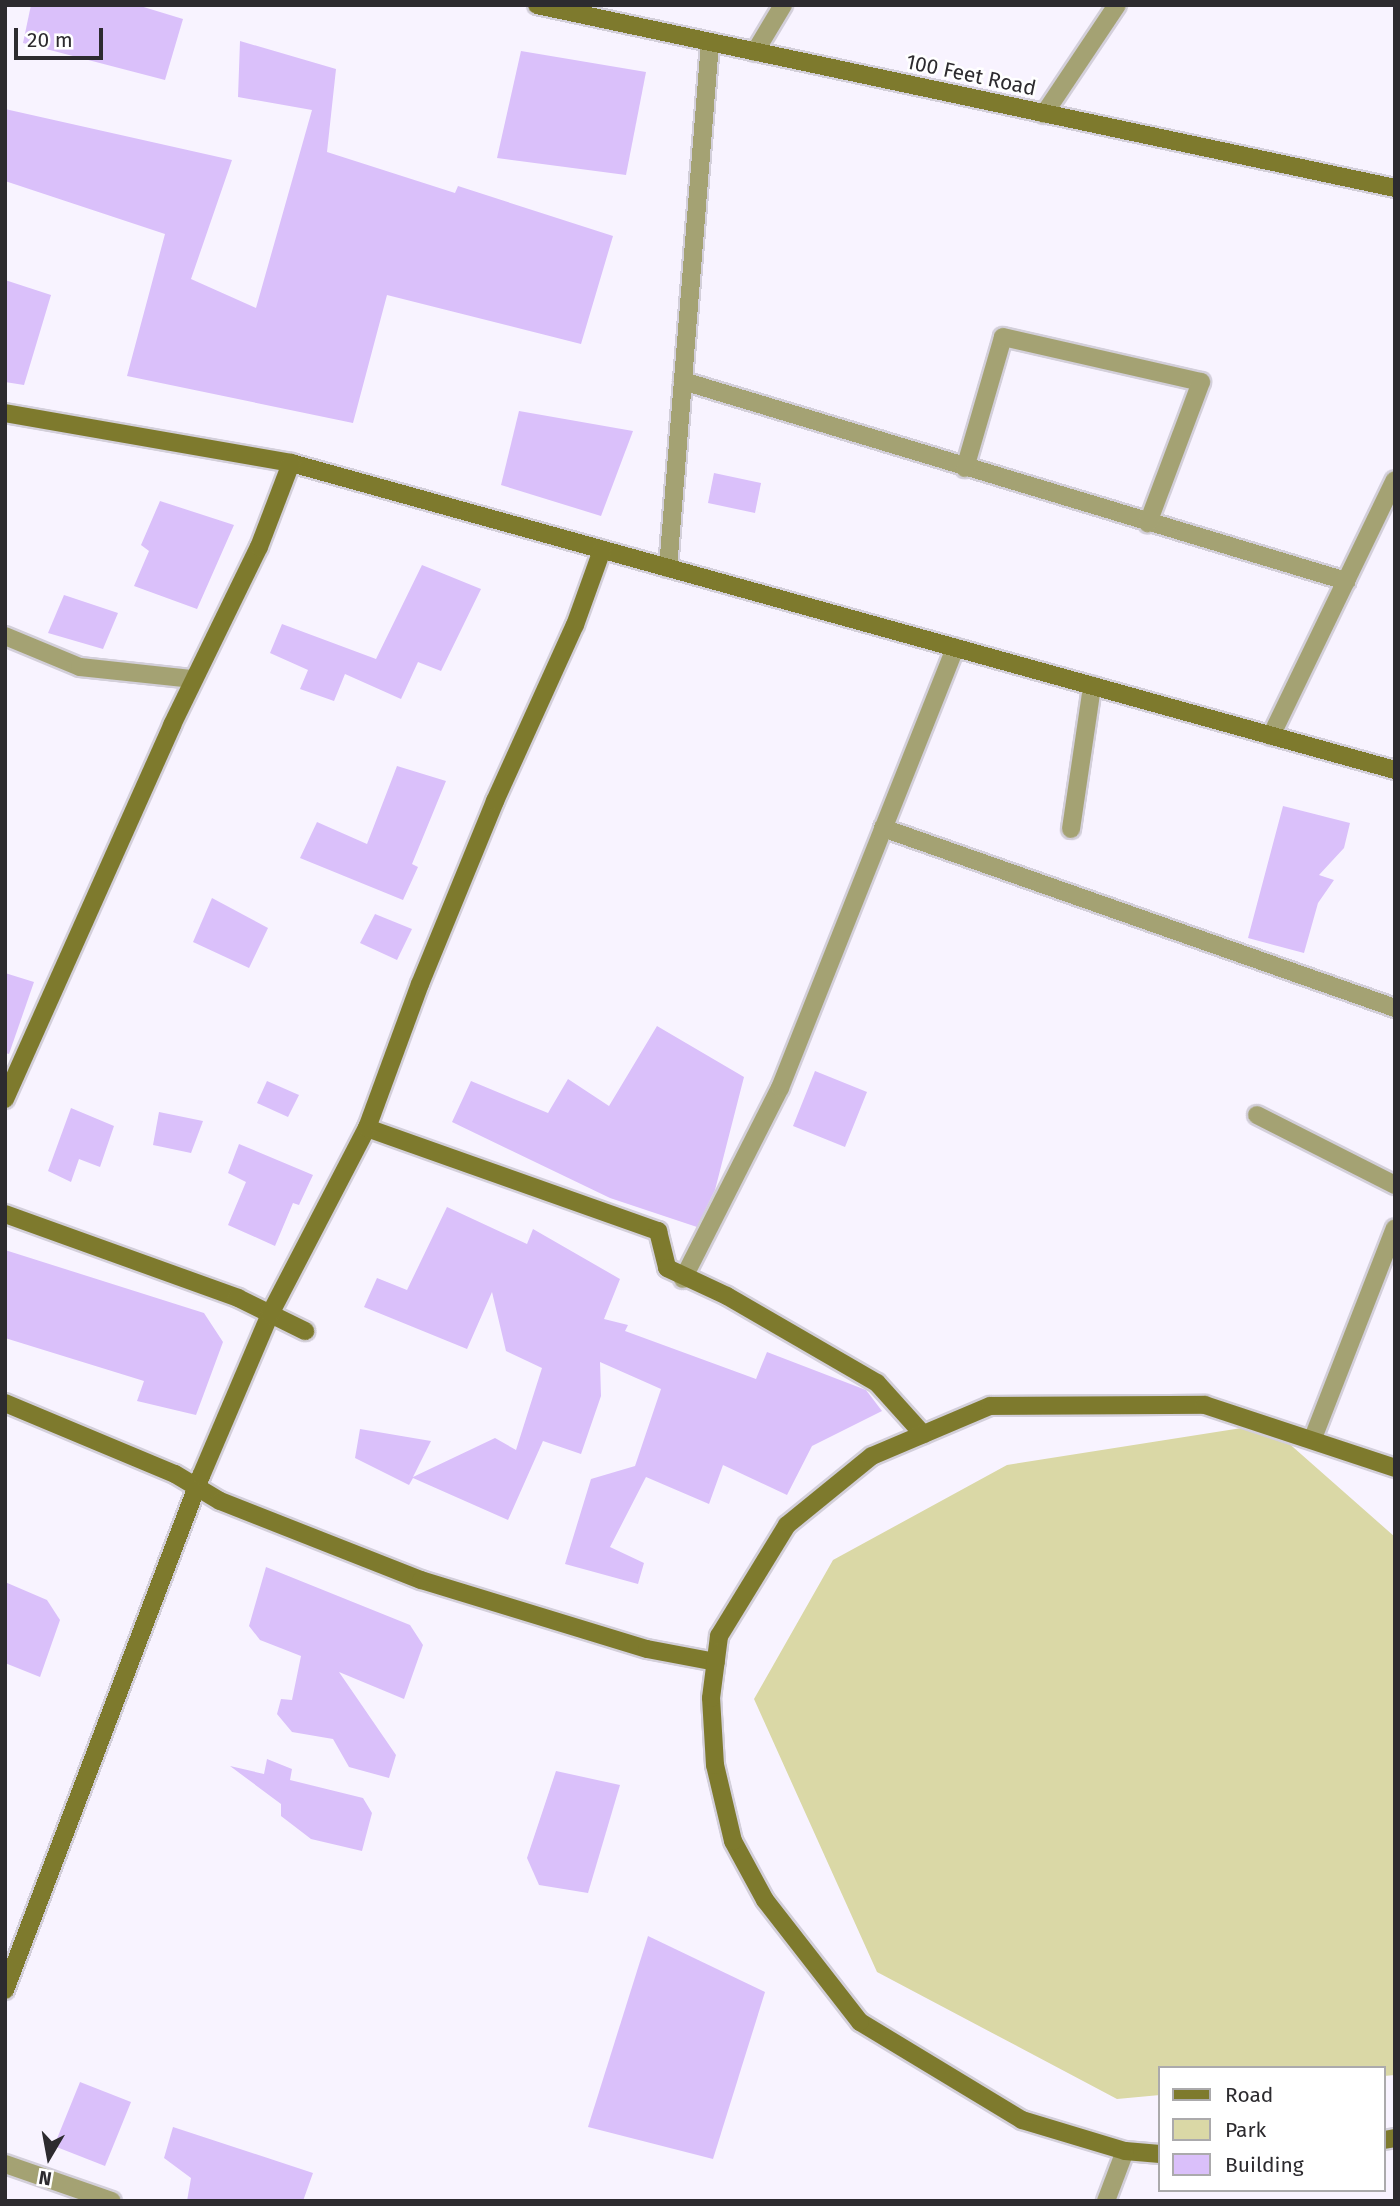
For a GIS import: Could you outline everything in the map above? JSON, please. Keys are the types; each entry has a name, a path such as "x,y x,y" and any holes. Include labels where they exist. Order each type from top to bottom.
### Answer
{"street":[{"name":"100 Feet Road","path":"537,5 1395,188"},
{"path":"755,52 783,5"},
{"path":"1044,114 1117,5"},
{"path":"668,568 710,42"},
{"path":"965,468 1003,337 1201,382 1148,523"},
{"path":"683,381 1346,581"},
{"path":"5,413 291,463 1395,770"},
{"path":"5,1099 194,679 259,547 291,463"},
{"path":"1271,736 1395,480"},
{"path":"5,1990 197,1488 270,1314 367,1128 437,943 575,625 602,550"},
{"path":"5,636 80,667 194,679"},
{"path":"682,1279 780,1088 955,648"},
{"path":"1070,829 1092,686"},
{"path":"883,828 1395,1008"},
{"path":"1257,1115 1395,1185"},
{"path":"367,1128 658,1231 667,1268 682,1279 727,1296 877,1382 923,1434"},
{"path":"5,1214 239,1298 305,1331"},
{"path":"1312,1438 1395,1228"},
{"path":"5,1403 175,1474 219,1502 480,1602 647,1649 716,1662"},
{"path":"1158,2154 1125,2151 1022,2120 860,2022 765,1900 733,1841 715,1765 712,1698 719,1636 787,1525 872,1456 990,1406 1205,1405 1312,1438 1395,1468"},
{"path":"1106,2201 1125,2151"},
{"path":"5,2164 112,2201"}],"green space":[{"path":"1267,1424 1395,1537 1395,2075 1386,2076 1386,2066 1158,2066 1158,2095 1117,2099 877,1972 754,1699 833,1560 1007,1465"}],"building":[{"path":"31,5 137,5 183,19 165,80 23,43"},
{"path":"240,41 336,69 327,152 455,193 458,186 613,236 581,344 387,295 353,423 127,376 165,234 5,181 5,109 232,160 191,279 256,308 312,110 238,97"},
{"path":"521,51 646,72 626,175 497,158"},
{"path":"5,280 51,295 24,385 5,382"},
{"path":"519,411 633,431 601,516 501,485"},
{"path":"714,473 761,483 755,513 708,503"},
{"path":"160,501 234,525 197,609 134,586 149,551 141,545"},
{"path":"422,565 481,589 441,671 418,662 401,699 345,674 334,701 300,689 308,670 270,653 282,624 376,659"},
{"path":"64,595 118,613 103,649 48,633"},
{"path":"397,766 446,781 412,864 418,867 403,900 300,858 317,822 367,844"},
{"path":"1283,806 1350,823 1344,848 1319,875 1334,880 1318,903 1304,953 1248,938"},
{"path":"212,898 268,928 249,968 193,942"},
{"path":"375,914 412,929 397,960 360,943"},
{"path":"5,973 34,982 9,1054 5,1053"},
{"path":"657,1026 744,1077 715,1190 697,1227 610,1198 452,1122 471,1081 548,1113 568,1079 609,1106"},
{"path":"815,1071 867,1092 845,1147 793,1126"},
{"path":"267,1081 299,1095 288,1117 257,1103"},
{"path":"71,1108 114,1126 100,1167 79,1159 71,1182 48,1171"},
{"path":"159,1112 203,1121 191,1153 153,1145"},
{"path":"239,1144 313,1175 299,1205 293,1203 275,1246 228,1225 246,1182 228,1173"},
{"path":"447,1207 527,1244 533,1229 620,1279 604,1319 628,1325 625,1331 756,1379 767,1352 866,1390 882,1411 812,1446 787,1495 723,1465 709,1504 646,1477 610,1547 644,1563 638,1584 565,1564 591,1479 635,1466 661,1389 600,1362 601,1396 581,1454 543,1441 508,1520 413,1478 409,1485 355,1458 360,1429 431,1441 413,1477 495,1438 516,1450 542,1368 506,1351 492,1292 467,1349 364,1307 377,1278 407,1290"},
{"path":"5,1250 204,1313 223,1342 196,1415 137,1401 144,1381 5,1338"},
{"path":"266,1567 410,1625 423,1645 404,1699 339,1672 396,1755 389,1778 349,1767 333,1739 292,1732 277,1714 281,1699 292,1700 301,1656 260,1640 249,1626"},
{"path":"5,1582 47,1600 60,1620 40,1677 5,1663"},
{"path":"267,1759 292,1769 290,1780 363,1798 372,1813 362,1851 311,1839 281,1816 281,1804 230,1766 264,1774"},
{"path":"556,1771 620,1785 588,1893 539,1885 527,1858"},
{"path":"648,1936 765,1992 713,2159 588,2127"},
{"path":"80,2082 131,2102 105,2166 54,2146"},
{"path":"173,2127 313,2173 303,2201 187,2201 191,2178 164,2158"}]}
